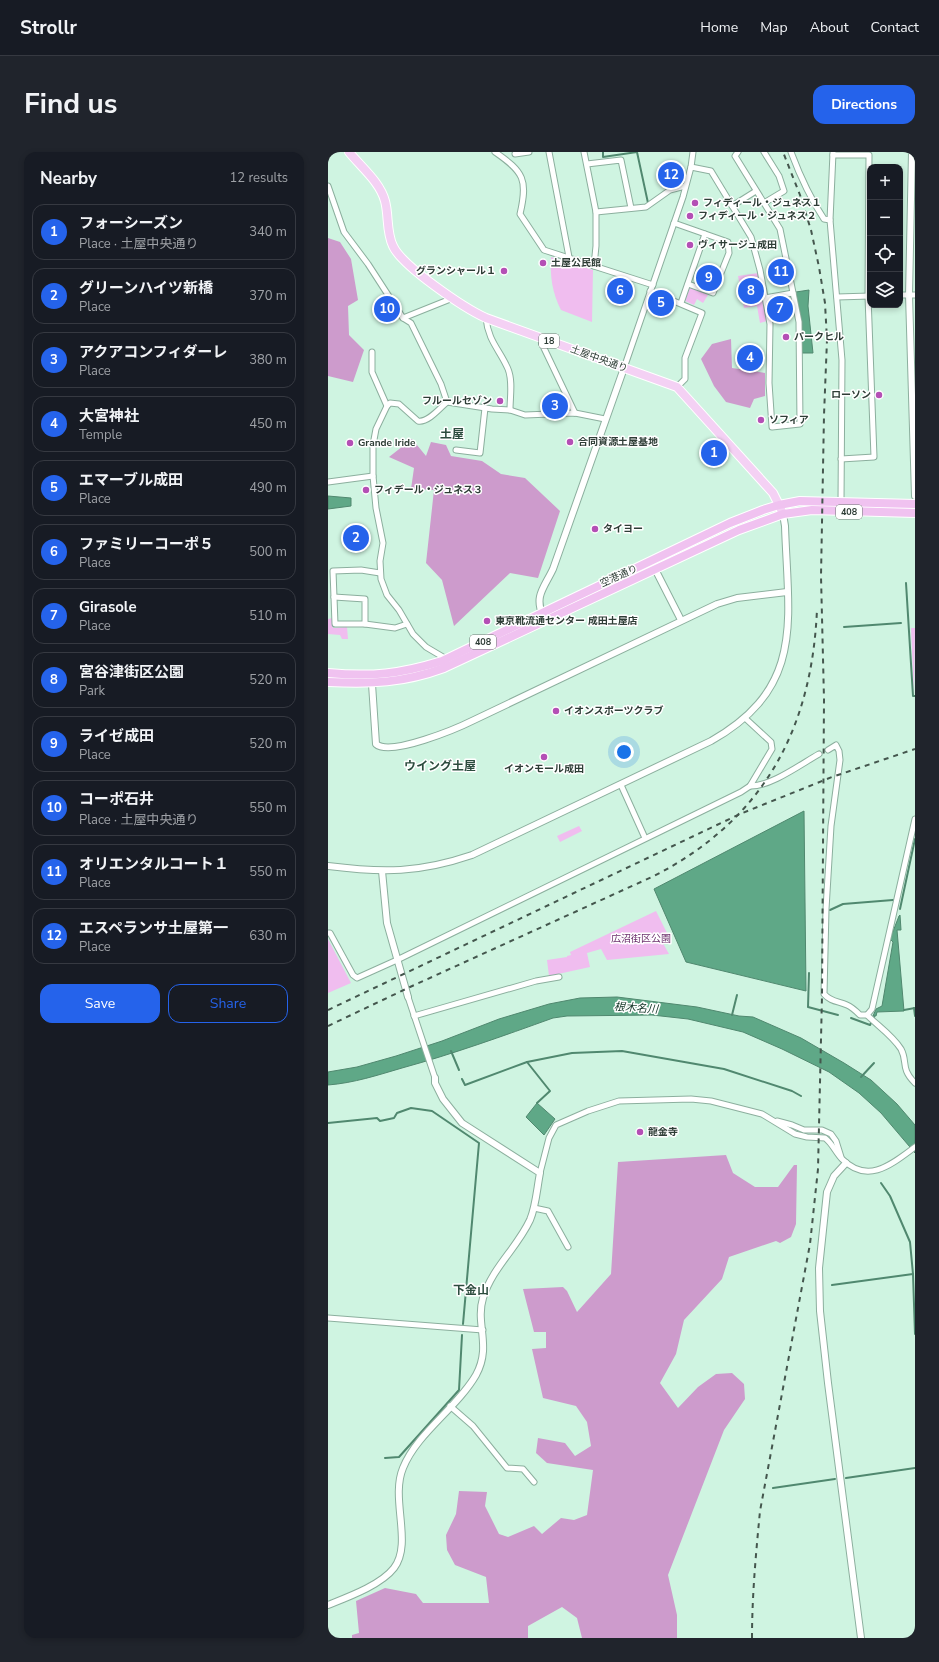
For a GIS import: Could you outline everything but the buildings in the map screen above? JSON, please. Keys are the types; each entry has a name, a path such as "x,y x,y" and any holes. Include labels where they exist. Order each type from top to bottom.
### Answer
{"highway":[{"name":"空港通り","path":"328,673 365,676 416,669 449,662 541,612 730,523 780,505 800,501 915,504"},
{"name":"空港通り","path":"328,682 372,684 412,678 546,622 739,530 782,514 812,510 915,513"}],"main road":[{"name":"土屋中央通り","path":"349,152 382,191 385,201 389,235 397,253 408,265 473,312 486,318 677,387 773,493 780,505 782,514"}],"street":[{"path":"495,152 512,164 520,174 523,182 524,197 520,214 544,250 570,257 652,285"},
{"path":"512,164 515,153 529,152"},
{"path":"549,152 570,257"},
{"path":"584,152 596,212 596,246 594,266"},
{"path":"546,622 539,607 538,598 553,569 624,368 674,223 691,167 693,152"},
{"path":"691,167 711,171 751,237 760,270 770,324 769,383 772,427 800,424 799,322 780,229 735,156 738,152"},
{"path":"764,152 779,176 784,191 764,204"},
{"path":"791,152 813,202 824,219 830,220"},
{"path":"912,152 912,295 915,496"},
{"path":"841,501 842,360 830,220 833,153 869,155 869,272"},
{"path":"587,164 621,160 631,208"},
{"path":"328,186 344,232 368,264 403,318 411,323 441,384 447,402"},
{"path":"596,212 646,207 670,190 685,186"},
{"path":"732,206 756,191"},
{"path":"674,223 728,242 728,252 713,293 688,284"},
{"path":"681,303 705,234"},
{"path":"650,291 702,313 685,358 685,379 677,387"},
{"path":"765,298 793,293"},
{"path":"837,297 867,296"},
{"path":"403,318 453,298"},
{"path":"841,459 874,457 869,308"},
{"path":"486,318 488,335 508,370 510,380 510,410"},
{"path":"540,337 574,413"},
{"path":"372,352 372,372 387,406"},
{"path":"449,662 426,647 413,634 400,610 387,595 380,579 383,543 376,508 373,476 375,434 387,406 390,403 399,404 421,422 427,419 447,402 510,410 525,414 574,413 605,419"},
{"path":"456,450 480,453 485,408"},
{"path":"328,482 373,476"},
{"path":"328,866 382,871 432,867 472,855 711,741 745,718 769,690 778,675 785,654 788,621 785,526 782,514"},
{"path":"655,569 681,620"},
{"path":"380,573 361,570 333,572 335,624 365,624 395,628 407,624"},
{"path":"372,684 376,744 382,747 398,746 431,738 456,729 681,620 726,601 753,595 787,592"},
{"path":"334,597 365,599 365,624"},
{"path":"745,718 771,742 772,748 750,786"},
{"path":"828,750 836,745 839,751 840,760 832,826 823,991 829,1000 848,1005 860,1015 871,1019 891,1037 902,1051 905,1070 915,1083"},
{"path":"328,933 330,933 336,942 353,975 357,978 709,808 750,786 755,786 773,780 819,754"},
{"path":"621,785 646,838"},
{"path":"871,1019 915,819"},
{"path":"382,871 387,923 414,1016 443,1100 462,1123 540,1173"},
{"path":"414,1016 536,981 559,977"},
{"path":"328,1605 378,1582 387,1576 399,1560 402,1547 398,1491 402,1469 411,1452 474,1377 479,1368 484,1344 482,1309 483,1299 489,1282 530,1220 549,1138 556,1125 588,1111 619,1101 691,1099 711,1101 762,1114 786,1129 802,1136 825,1138 844,1160 857,1169 871,1171 883,1169 915,1147"},
{"path":"844,1160 834,1176 828,1192 819,1268 820,1312 861,1638"},
{"path":"534,1208 548,1211 568,1247"},
{"path":"328,1318 483,1330"},
{"path":"450,1406 473,1426 507,1468 524,1469 534,1482"}],"green space":[{"path":"551,257 593,270 592,322 561,310 552,284"},
{"path":"758,273 767,321 760,323 757,306 744,308 738,276"},
{"path":"690,287 708,295 703,303 697,299 694,305 685,301"},
{"path":"332,618 333,628 347,627 348,639 342,639 340,635 328,634 328,619"},
{"path":"911,628 915,628 914,696"},
{"path":"579,826 582,831 560,842 557,836"},
{"name":"広沼街区公園","path":"656,911 667,933 660,938 669,954 607,960 601,949 587,953 590,967 549,976 547,960 567,957 571,955 570,952"},
{"path":"328,939 351,983 328,993"}],"shaded area":[{"path":"328,238 340,242 351,259 358,300 348,306 349,335 364,350 353,382 328,376"},
{"path":"731,339 732,368 765,373 765,396 754,399 750,408 726,402 714,386 701,359 712,344"},
{"path":"412,439 426,456 431,442 446,445 451,456 482,461 501,474 525,478 560,511 538,578 510,573 454,626 442,580 426,563 434,490 411,489 414,468 389,457"},
{"path":"726,1155 733,1173 755,1187 778,1187 794,1165 797,1165 796,1224 791,1237 780,1243 776,1241 729,1257 722,1279 684,1320 676,1354 660,1383 678,1408 698,1387 716,1374 732,1373 744,1384 745,1399 724,1430 668,1575 677,1615 677,1638 582,1638 577,1618 562,1607 528,1626 528,1638 352,1638 352,1635 359,1633 356,1601 385,1588 416,1594 423,1603 489,1603 486,1577 455,1565 447,1550 446,1535 456,1514 459,1491 487,1492 485,1506 499,1534 508,1537 534,1526 542,1534 561,1518 574,1520 587,1515 593,1470 547,1463 536,1453 538,1438 565,1443 575,1456 591,1446 587,1422 576,1406 543,1398 532,1349 546,1348 546,1332 534,1332 523,1289 563,1287 567,1291 577,1312 611,1274 618,1162"}],"water":[{"path":"809,290 808,306 813,353 802,353 802,322 796,292"},
{"path":"328,496 351,498 351,506 328,509"},
{"path":"804,811 806,991 686,962 654,889"},
{"path":"900,915 901,930 897,930 904,1011 877,1012 876,1016 873,1016 876,1009 882,1006 893,942 890,939"},
{"name":"根木名川","path":"617,997 697,1007 739,1016 753,1017 801,1038 871,1080 897,1104 915,1125 915,1153 881,1113 859,1093 829,1072 743,1032 688,1019 652,1015 567,1016 553,1018 421,1063 366,1078 328,1085 328,1072 357,1067 396,1056 442,1041 499,1019 549,1004 580,998"},
{"path":"537,1103 555,1119 544,1135 526,1117"}],"waterway":[{"path":"603,152 603,157 637,152 648,203"},
{"path":"906,583 913,696 915,696"},
{"path":"844,627 901,623"},
{"path":"900,909 915,839"},
{"path":"830,910 843,904 893,900"},
{"path":"809,973 808,1007 838,1015"},
{"path":"732,1015 737,995"},
{"path":"914,1008 915,1016"},
{"path":"904,1010 915,1008"},
{"path":"851,1018 870,1025 874,1017"},
{"path":"451,1051 459,1070"},
{"path":"527,1062 572,1053 622,1051 724,1069 792,1091 801,1096"},
{"path":"462,1079 465,1085 527,1062 550,1091 537,1103"},
{"path":"861,1077 874,1063"},
{"path":"328,1123 377,1118 380,1121 394,1118 397,1113 411,1108 432,1111 479,1143 463,1324"},
{"path":"881,1183 890,1196 910,1242 913,1274 915,1334"},
{"path":"832,1285 913,1274"},
{"path":"385,1458 399,1457 459,1390 462,1335"},
{"path":"846,1478 915,1468"},
{"path":"773,1488 835,1479"}],"railway":[{"path":"752,1638 753,1590 760,1511 810,1244 818,1169 822,996 824,699 821,576 827,340 825,303 811,230 800,195 783,152"},
{"path":"328,1026 654,876 692,853 725,828 752,799 774,767 792,732 805,694 813,653 817,609"},
{"path":"328,1010 740,814 832,777 915,749"}],"place":[{"name":"エスペランサ土屋第一","path":"671,175"},
{"name":"フィディール・ジュネス１","path":"695,203"},
{"name":"フィディール・ジュネス２","path":"690,216"},
{"name":"ヴィサージュ成田","path":"690,245"},
{"name":"土屋公民館","path":"543,263"},
{"name":"グランシャール１","path":"504,271"},
{"name":"オリエンタルコート１","path":"781,272"},
{"name":"ライゼ成田","path":"709,278"},
{"name":"ファミリーコーポ５","path":"620,291"},
{"name":"宮谷津街区公園","path":"751,291"},
{"name":"エマーブル成田","path":"661,303"},
{"name":"コーポ石井","path":"387,309"},
{"name":"Girasole","path":"780,309"},
{"name":"パークヒル","path":"786,337"},
{"name":"大宮神社","path":"750,358"},
{"name":"ローソン","path":"879,395"},
{"name":"フルールセゾン","path":"500,401"},
{"name":"アクアコンフィダーレ","path":"555,406"},
{"name":"ソフィア","path":"761,420"},
{"name":"合同資源土屋基地","path":"570,442"},
{"name":"Grande Iride","path":"350,443"},
{"name":"フォーシーズン","path":"714,453"},
{"name":"フィデール・ジュネス３","path":"366,490"},
{"name":"タイヨー","path":"595,529"},
{"name":"グリーンハイツ新橋","path":"356,538"},
{"name":"東京靴流通センター 成田土屋店","path":"487,621"},
{"name":"イオンスポーツクラブ","path":"556,711"},
{"name":"イオンモール成田","path":"544,757"},
{"name":"龍金寺","path":"640,1132"}],"district":[{"name":"土屋","path":"452,434"},
{"name":"ウイング土屋","path":"440,766"},
{"name":"下金山","path":"471,1290"}]}
